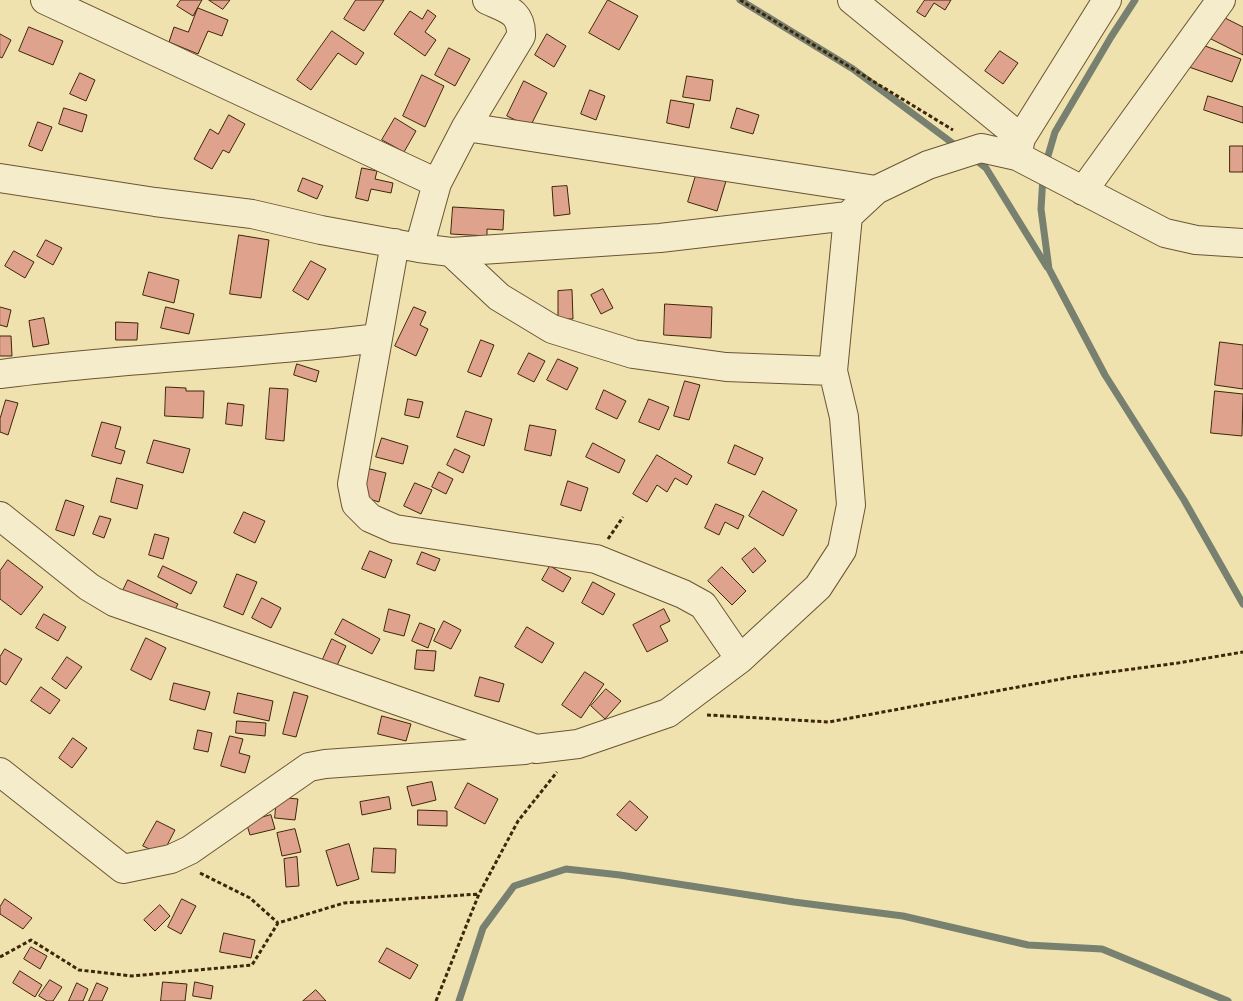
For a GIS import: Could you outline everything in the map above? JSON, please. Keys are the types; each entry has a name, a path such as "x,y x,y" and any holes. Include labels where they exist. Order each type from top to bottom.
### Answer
{"street":[{"path":"45,0 437,183"},
{"path":"487,0 516,14 521,25 521,36 466,127 407,246 378,338 352,484 356,504 370,518 396,529 596,559 683,594 703,605 740,660"},
{"path":"852,0 1044,168 1083,191 1165,232 1196,240 1243,243"},
{"path":"1019,147 1107,0"},
{"path":"1083,191 1221,0"},
{"path":"466,127 876,190"},
{"path":"0,178 155,202 252,214 320,230 450,252 660,238 848,216 876,190 928,165 981,148 1019,147"},
{"path":"0,772 123,869 170,859 190,850 309,767 325,764 536,750 578,744 668,713 740,660 818,587 842,550 852,504 844,417 833,371 848,216"},
{"path":"450,252 499,297 552,329 633,354 726,367 833,371"},
{"path":"0,374 65,366 311,346 378,338"},
{"path":"0,516 90,587 114,602 536,750"}],"path":[{"path":"740,0 981,148"},
{"path":"706,715 829,722 1072,677 1243,652"},
{"path":"436,1001 479,894 518,821 578,744"},
{"path":"195,872 203,874 250,898 278,923"},
{"path":"0,957 31,940 79,970 132,976 252,965 278,923 344,903 479,894"}],"building":[{"path":"181,0 202,0 193,16 177,6"},
{"path":"209,0 230,0 223,9"},
{"path":"356,0 384,0 364,31 344,19"},
{"path":"608,0 638,16 619,50 589,33"},
{"path":"925,0 951,0 945,10 934,3 925,17 917,12"},
{"path":"198,8 228,20 222,36 208,31 198,54 169,42 174,27 188,32"},
{"path":"428,10 436,16 425,32 436,40 425,56 394,34 410,11 422,19"},
{"path":"1219,15 1243,27 1243,55 1207,37"},
{"path":"29,27 63,41 53,65 19,51"},
{"path":"332,31 364,53 356,65 338,53 311,90 297,80"},
{"path":"0,34 11,40 2,58 0,57"},
{"path":"547,34 566,46 554,67 535,55"},
{"path":"1194,42 1241,59 1232,82 1186,66"},
{"path":"449,48 470,59 455,86 435,75"},
{"path":"1000,51 1018,63 1003,84 985,71"},
{"path":"80,73 95,80 86,101 70,94"},
{"path":"422,75 444,86 425,127 403,116"},
{"path":"687,76 713,80 710,101 683,97"},
{"path":"524,81 547,93 530,127 507,116"},
{"path":"590,90 605,96 596,120 581,114"},
{"path":"1208,96 1243,107 1243,123 1204,110"},
{"path":"671,100 694,104 689,128 667,123"},
{"path":"64,108 87,115 82,132 59,124"},
{"path":"737,108 759,115 753,134 731,128"},
{"path":"229,115 245,124 229,153 223,150 212,169 194,159 210,129 218,134"},
{"path":"395,118 416,131 404,152 382,140"},
{"path":"38,122 52,127 42,151 29,146"},
{"path":"1230,146 1243,146 1243,172 1230,172"},
{"path":"362,168 377,171 375,179 393,183 391,193 371,189 368,201 356,198"},
{"path":"697,172 726,181 717,211 688,202"},
{"path":"303,178 323,186 317,199 298,191"},
{"path":"567,186 570,214 554,216 552,187"},
{"path":"453,207 504,210 503,230 487,229 487,236 451,234"},
{"path":"239,235 269,240 261,298 230,294"},
{"path":"46,240 62,248 53,265 37,256"},
{"path":"14,251 34,262 25,278 5,266"},
{"path":"311,261 326,269 308,300 293,291"},
{"path":"149,272 179,280 174,303 143,295"},
{"path":"603,289 613,308 601,314 591,295"},
{"path":"572,290 573,319 558,319 558,291"},
{"path":"665,304 712,307 711,338 664,335"},
{"path":"0,307 11,310 7,327 0,325"},
{"path":"166,307 194,314 189,334 161,328"},
{"path":"414,307 426,312 420,325 428,329 416,356 395,346"},
{"path":"44,318 49,344 33,347 29,321"},
{"path":"116,322 138,323 137,340 116,340"},
{"path":"0,336 11,336 12,356 0,356"},
{"path":"481,340 494,345 481,377 468,372"},
{"path":"1220,342 1243,345 1243,389 1215,385"},
{"path":"529,353 545,361 534,382 518,374"},
{"path":"558,359 578,368 567,390 547,380"},
{"path":"297,364 319,371 316,382 294,375"},
{"path":"685,381 700,385 689,420 674,416"},
{"path":"166,387 186,388 186,391 204,391 203,418 165,416"},
{"path":"270,388 288,389 284,441 266,439"},
{"path":"604,390 626,401 617,419 596,409"},
{"path":"1215,391 1243,394 1242,436 1211,433"},
{"path":"408,399 423,402 419,418 405,415"},
{"path":"649,399 669,407 659,430 639,422"},
{"path":"6,400 18,403 8,435 0,432 0,419"},
{"path":"228,403 244,405 242,426 226,424"},
{"path":"466,411 492,419 484,446 457,437"},
{"path":"102,422 121,427 115,448 125,451 121,464 92,456"},
{"path":"530,425 556,430 551,456 525,450"},
{"path":"382,438 408,446 403,464 376,457"},
{"path":"154,440 190,449 183,473 147,463"},
{"path":"593,443 625,460 619,473 586,457"},
{"path":"735,445 763,458 755,475 728,463"},
{"path":"455,449 470,456 463,473 447,465"},
{"path":"657,455 692,476 687,485 675,478 667,492 657,485 647,502 633,494"},
{"path":"366,468 386,473 379,502 359,496"},
{"path":"439,472 453,479 446,494 432,487"},
{"path":"117,478 143,485 137,509 111,502"},
{"path":"568,481 588,488 581,511 561,505"},
{"path":"415,483 432,490 421,514 404,506"},
{"path":"763,491 797,510 783,536 749,516"},
{"path":"66,500 84,506 74,536 56,530"},
{"path":"716,504 744,516 738,529 725,522 719,535 705,528"},
{"path":"244,512 265,521 255,543 234,533"},
{"path":"100,516 111,519 104,538 93,534"},
{"path":"155,534 169,538 163,559 149,555"},
{"path":"755,548 766,561 753,573 742,559"},
{"path":"370,551 392,560 385,578 362,569"},
{"path":"422,552 440,559 435,571 417,564"},
{"path":"8,560 43,587 21,615 0,599 0,571"},
{"path":"163,566 197,582 191,594 158,577"},
{"path":"550,566 571,578 563,592 542,580"},
{"path":"722,567 746,591 732,605 708,581"},
{"path":"237,574 257,582 243,615 224,607"},
{"path":"128,580 178,604 170,619 121,595"},
{"path":"593,582 615,594 603,615 582,603"},
{"path":"262,598 281,608 271,628 252,618"},
{"path":"389,609 410,615 404,636 384,631"},
{"path":"664,609 670,621 660,626 668,641 647,652 633,625"},
{"path":"44,614 66,627 58,641 36,628"},
{"path":"343,619 380,639 372,654 335,634"},
{"path":"444,621 461,630 451,649 434,641"},
{"path":"420,623 435,629 428,648 412,641"},
{"path":"527,627 554,643 542,663 515,647"},
{"path":"146,638 166,648 151,680 131,670"},
{"path":"332,639 346,646 333,674 319,668"},
{"path":"5,649 22,659 6,685 0,681 0,657"},
{"path":"417,650 436,651 434,671 415,669"},
{"path":"67,657 82,667 66,689 52,679"},
{"path":"585,672 604,684 581,718 562,705"},
{"path":"480,677 504,684 499,702 475,696"},
{"path":"174,683 210,692 205,710 170,700"},
{"path":"41,687 60,700 50,714 31,701"},
{"path":"606,689 621,701 605,719 591,706"},
{"path":"294,692 308,696 296,737 283,734"},
{"path":"238,693 273,701 269,721 234,713"},
{"path":"382,716 411,724 406,741 378,734"},
{"path":"237,721 266,723 265,736 236,733"},
{"path":"198,730 212,733 208,752 194,749"},
{"path":"230,736 243,739 239,753 250,756 245,773 221,766"},
{"path":"73,738 87,748 72,768 59,758"},
{"path":"432,782 436,800 412,806 407,787"},
{"path":"468,783 498,799 485,824 455,808"},
{"path":"277,797 298,799 295,820 275,818"},
{"path":"389,797 391,809 362,815 360,802"},
{"path":"630,801 648,817 636,831 617,815"},
{"path":"418,810 447,811 447,826 418,825"},
{"path":"271,815 275,829 250,835 246,822"},
{"path":"157,821 175,830 162,855 143,846"},
{"path":"295,829 301,852 282,856 277,833"},
{"path":"349,844 359,879 337,886 326,851"},
{"path":"374,848 396,849 395,873 372,872"},
{"path":"297,857 299,886 286,887 284,859"},
{"path":"5,899 32,918 23,929 0,914 0,907"},
{"path":"182,899 196,906 181,934 168,927"},
{"path":"160,905 170,916 155,931 144,920"},
{"path":"224,933 255,940 251,958 220,952"},
{"path":"31,947 47,956 40,969 24,959"},
{"path":"387,948 418,965 410,979 379,962"},
{"path":"20,971 42,985 35,997 13,983"},
{"path":"50,980 62,987 53,1001 47,1001 39,996"},
{"path":"163,982 187,984 185,1001 161,1001"},
{"path":"195,982 213,986 211,999 193,996"},
{"path":"77,983 88,989 83,1001 69,1001"},
{"path":"97,983 108,988 102,1001 89,1001"},
{"path":"316,990 326,1001 303,1001"}],"waterway":[{"path":"740,0 853,69 959,148"},
{"path":"1045,166 1055,132 1135,0"},
{"path":"972,157 986,168 1047,267"},
{"path":"1043,176 1041,209 1049,269 1105,375 1184,500 1243,604"},
{"path":"459,1001 483,928 514,886 566,869 620,875 794,902 903,916 1028,945 1102,949 1228,1001"}]}
